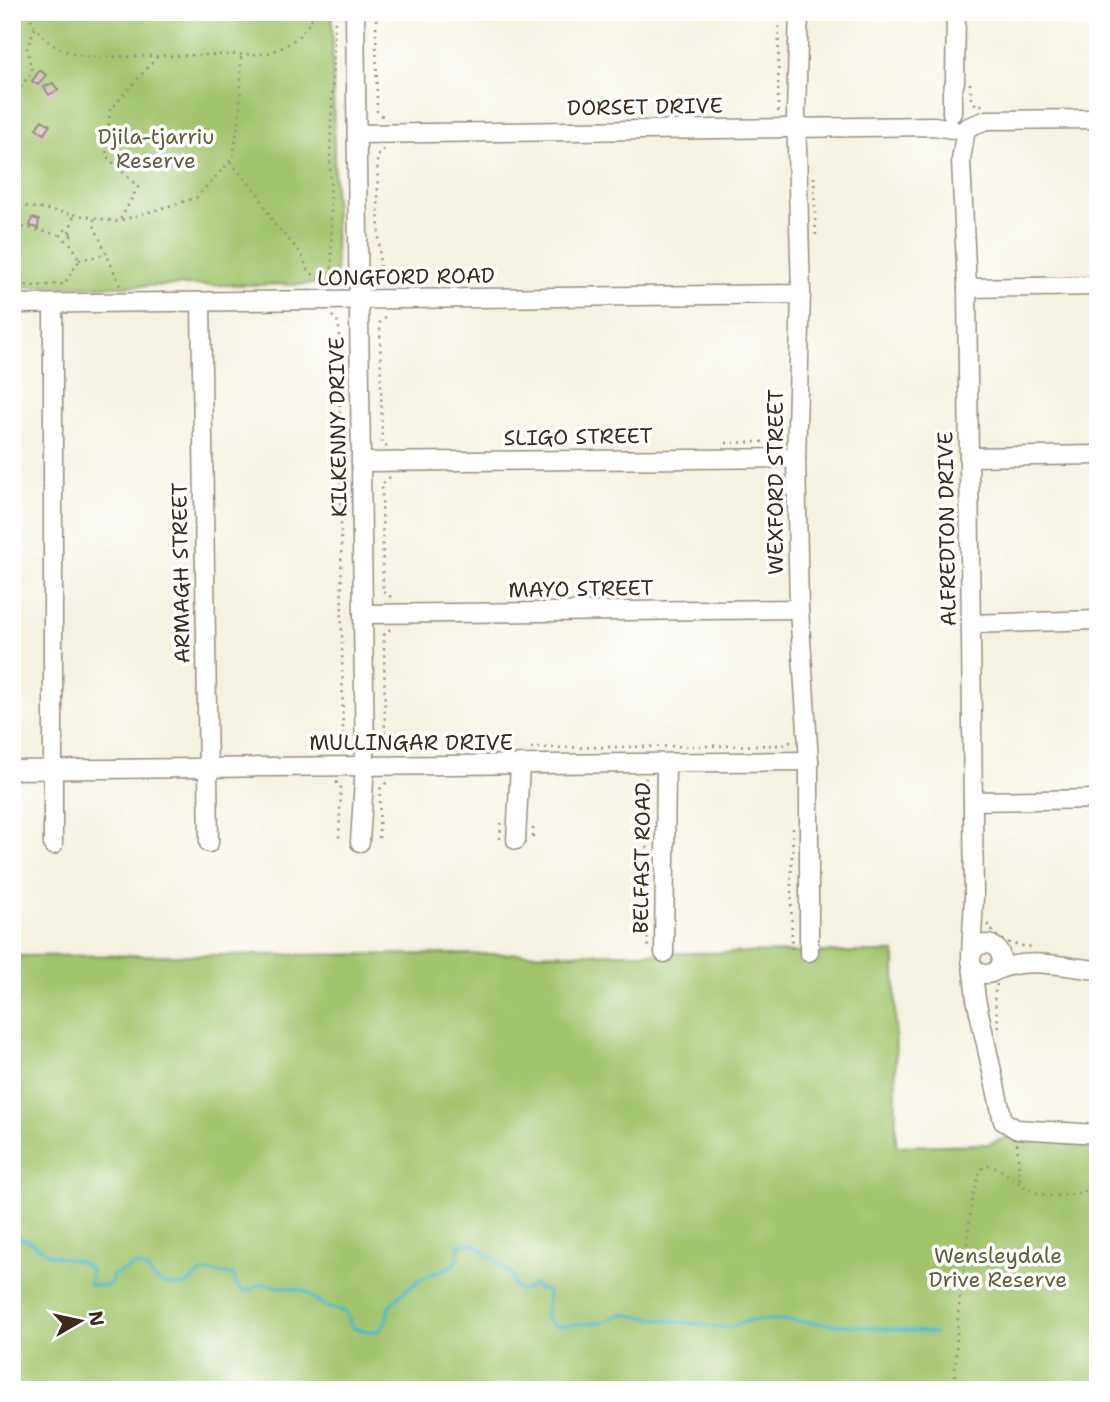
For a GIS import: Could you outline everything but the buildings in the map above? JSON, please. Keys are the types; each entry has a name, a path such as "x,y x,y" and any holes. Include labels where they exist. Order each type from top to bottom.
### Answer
{"street":[{"name":"KILKENNY DRIVE","path":"355,12 365,765 360,842"},
{"name":"WEXFORD STREET","path":"799,12 796,128 801,294 796,457 799,609 809,761 800,951"},
{"name":"ALFREDTON DRIVE","path":"956,12 963,82 952,92 961,160 967,288 974,897 971,960 976,999 1000,1113 1005,1123 1016,1129"},
{"name":"DORSET DRIVE","path":"357,134 796,128 987,120 1098,119"},
{"path":"967,288 1098,286"},
{"name":"LONGFORD ROAD","path":"12,304 201,302 324,295 359,300 801,294"},
{"name":"ARMAGH STREET","path":"201,302 209,844"},
{"path":"53,304 53,845"},
{"path":"969,457 1098,454"},
{"name":"SLIGO STREET","path":"361,463 796,457"},
{"name":"MAYO STREET","path":"363,614 799,609"},
{"path":"971,624 1098,620"},
{"path":"508,840 519,757"},
{"name":"MULLINGAR DRIVE","path":"12,770 336,766 519,757 666,764 809,761"},
{"name":"BELFAST ROAD","path":"656,951 666,764"},
{"path":"973,801 1098,799"},
{"name":"ALFREDTON DRIVE","path":"974,897 984,931 1001,959"},
{"path":"1001,959 982,974 971,960 980,945 1001,959 1098,970"},
{"path":"982,1020 986,988 1001,959"},
{"path":"1016,1129 1098,1134"}],"path":[{"path":"28,12 36,28 54,47 83,57 241,56 269,53 289,45 304,31 315,12"},
{"path":"324,295 332,279 330,158 335,12"},
{"path":"376,12 377,113 387,119"},
{"path":"766,112 780,112 779,12"},
{"path":"12,98 32,72 27,48 36,28"},
{"path":"120,221 138,187 106,156 110,110 158,56"},
{"path":"12,204 115,223 196,198 233,158 240,112 241,56"},
{"path":"963,82 976,105 986,105 987,120"},
{"path":"384,149 377,156 380,278 386,284 391,284"},
{"path":"230,162 257,192 267,214 300,252 309,272 320,279 326,314 337,320 339,327 343,739 342,747 337,751 334,780 341,786 339,839"},
{"path":"813,167 816,245"},
{"path":"68,240 74,215"},
{"path":"94,219 93,223 120,285 125,288"},
{"path":"12,220 16,226 61,234"},
{"path":"12,231 16,226"},
{"path":"61,234 65,230 69,232"},
{"path":"61,234 62,239 68,240"},
{"path":"68,240 79,260"},
{"path":"79,260 107,254"},
{"path":"12,282 30,286 60,285 74,271 79,260"},
{"path":"390,447 382,443 380,321 391,314"},
{"path":"714,443 782,442 782,432"},
{"path":"390,477 382,484 383,592 390,598 404,598"},
{"path":"391,628 384,635 385,744 391,750 405,750"},
{"path":"519,757 788,744 794,738"},
{"path":"636,777 643,777 649,783 646,900 656,951"},
{"path":"379,838 380,789 390,780"},
{"path":"501,814 508,840"},
{"path":"793,823 791,892 800,951"},
{"path":"986,916 989,927 1001,940 1013,945 1001,959 1012,975 998,982 994,992 1001,1041"},
{"path":"1016,1129 1020,1185"},
{"path":"954,1390 958,1315 975,1181 980,1170 991,1165 1020,1185 1058,1197 1068,1197 1098,1187"}],"green space":[{"name":"Djila-tjarriu Reserve","path":"12,12 332,12 336,278 331,284 12,287"},
{"name":"Wensleydale Drive Reserve","path":"895,952 896,1146 988,1144 1011,1136 1098,1144 1098,1390 12,1390 12,956"}],"waterway":[{"path":"12,1238 22,1239 49,1254 87,1266 91,1270 90,1285 107,1286 112,1282 112,1276 136,1265 148,1270 159,1282 176,1286 187,1285 198,1275 214,1272 234,1276 236,1285 243,1291 252,1290 260,1284 303,1290 326,1307 346,1312 353,1328 374,1332 383,1327 390,1306 404,1292 423,1278 453,1265 459,1254 458,1245 475,1244 512,1275 515,1288 522,1291 535,1284 538,1289 546,1290 546,1318 551,1324 558,1326 604,1322 621,1314 725,1328 747,1321 783,1320 935,1333"}]}
